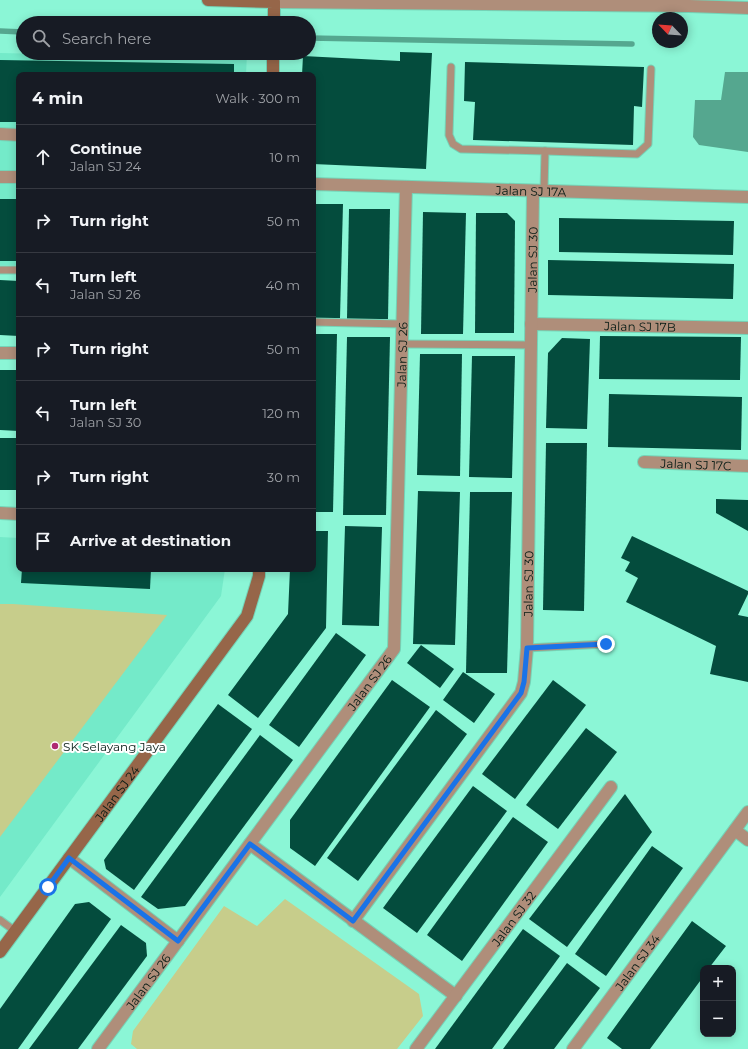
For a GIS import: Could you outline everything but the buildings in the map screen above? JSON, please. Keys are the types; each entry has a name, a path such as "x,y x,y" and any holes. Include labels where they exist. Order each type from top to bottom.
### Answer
{"street":[{"path":"208,0 274,2 359,1 689,3 748,8"},
{"path":"274,2 274,16"},
{"path":"273,60 273,72"},
{"path":"0,134 16,135"},
{"path":"0,177 16,177"},
{"name":"Jalan SJ 17A","path":"316,184 748,197"},
{"name":"Jalan SJ 26","path":"98,1049 394,649 406,187"},
{"name":"Jalan SJ 30","path":"353,921 521,693 524,682 527,648 531,324 539,191"},
{"name":"Jalan SJ 17B","path":"531,324 748,328"},
{"path":"0,353 16,354"},
{"name":"Jalan SJ 17C","path":"644,462 748,466"},
{"path":"0,514 16,514"},
{"name":"Jalan SJ 24","path":"0,952 247,616 259,572"},
{"name":"Jalan SJ 32","path":"416,1049 611,787"},
{"name":"Jalan SJ 34","path":"572,1049 748,812"},
{"path":"734,830 748,840"},
{"path":"250,844 456,996"},
{"path":"69,858 178,941"}],"lane":[{"path":"451,66 449,135 453,144 461,149 637,154 648,144 651,69"},
{"path":"539,191 545,151"},
{"path":"0,270 16,270"},
{"path":"316,322 402,324"},
{"path":"402,344 531,345"},
{"path":"527,648 606,644"},
{"path":"0,920 15,931"}],"shaded area":[{"path":"0,53 16,53 16,60 247,60 246,72 16,72 16,265 0,265"},
{"name":"SK Selayang Jaya","path":"0,537 16,538 16,572 225,572 221,596 0,897"},
{"path":"0,604 167,615 0,837"},
{"path":"285,899 419,994 423,1016 397,1049 137,1049 131,1044 133,1031 224,906 257,926"}],"water":[{"path":"725,72 748,72 748,152 699,145 693,137 695,100 721,100"}],"waterway":[{"path":"0,31 16,32"},
{"path":"316,38 632,44"}],"place":[{"name":"SK Selayang Jaya","path":"55,746"}],"route":[{"path":"48,887 69,858 178,941 250,844 353,921 521,693 524,682 527,648 606,644"}]}
